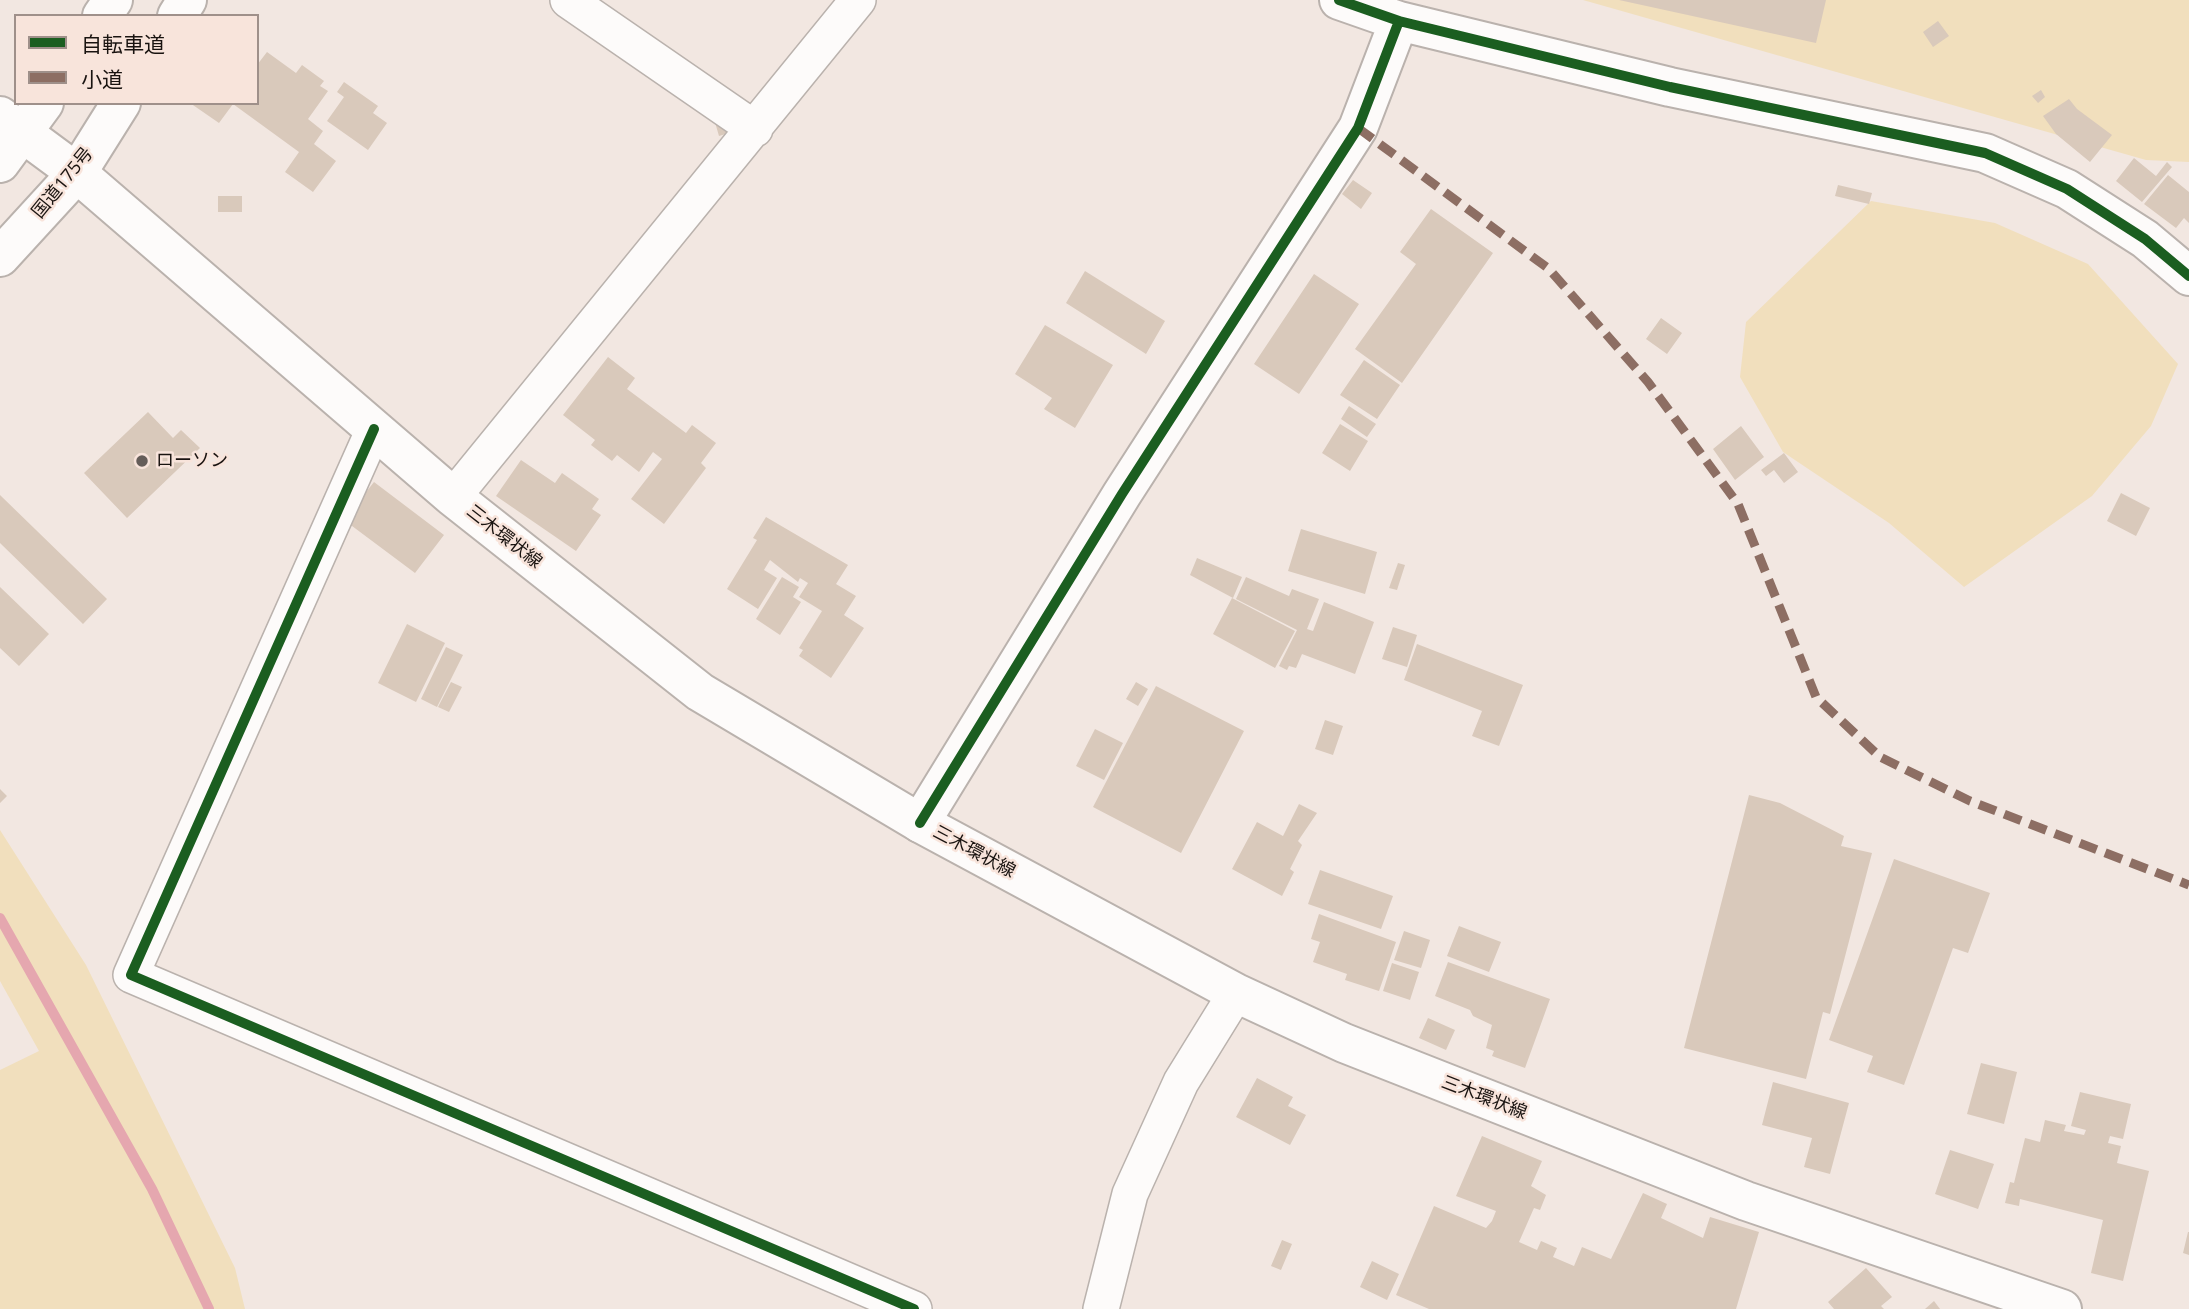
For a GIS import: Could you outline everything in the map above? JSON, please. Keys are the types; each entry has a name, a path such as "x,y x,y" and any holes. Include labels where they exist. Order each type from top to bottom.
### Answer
{"main road":[{"path":"1339,0 1399,21 1670,87 1985,153 2067,188 2145,239 2189,276"},
{"path":"920,823 1122,494 1358,128 1399,21"},
{"name":"国道175号","path":"0,257 76,173 120,105"},
{"path":"0,163 23,118"},
{"name":"三木環状線","path":"23,118 76,173 453,497 700,692 920,823 1236,992 1344,1043 1746,1201 2062,1309"}],"street":[{"path":"568,0 755,128"},
{"path":"453,497 858,0"},
{"path":"374,429 131,975 914,1309"},
{"path":"1101,1309 1130,1194 1181,1082 1236,992"}],"shaded area":[{"path":"1583,0 2189,0 2189,162 2146,160"},
{"path":"1871,201 1995,223 2088,264 2178,364 2151,426 2092,496 1964,587 1889,523 1783,452 1740,377 1746,322"},
{"path":"0,830 86,965 235,1268 245,1309 0,1309 0,1070 39,1051 0,981"}],"building":[{"path":"1619,0 1826,0 1816,43"},
{"path":"1938,21 1949,36 1933,47 1923,32"},
{"path":"267,52 296,73 302,65 324,81 320,86 328,91 308,119 323,131 314,144 336,161 313,192 285,172 299,152 234,105 259,105 259,62"},
{"path":"344,82 378,106 373,113 387,123 368,150 327,121 344,97 337,92"},
{"path":"2041,90 2045,97 2038,103 2032,96"},
{"path":"2069,99 2077,109 2112,135 2090,162 2056,134 2043,116"},
{"path":"193,105 232,105 219,123"},
{"path":"712,112 729,133 719,136"},
{"path":"2134,158 2156,176 2167,162 2172,167 2142,202 2116,181"},
{"path":"2168,175 2189,192 2189,223 2184,218 2176,228 2144,204"},
{"path":"1353,180 1372,193 1361,209 1342,194"},
{"path":"1838,185 1872,193 1869,204 1835,196"},
{"path":"218,196 242,196 242,212 218,212"},
{"path":"1431,209 1493,253 1402,383 1355,349 1416,264 1400,252"},
{"path":"1085,271 1165,321 1146,354 1066,303"},
{"path":"1314,274 1359,304 1299,394 1254,364"},
{"path":"1661,318 1682,333 1667,354 1646,339"},
{"path":"1045,325 1113,365 1075,428 1044,409 1052,398 1015,374"},
{"path":"608,357 635,378 627,389 686,433 692,425 716,443 701,463 706,468 664,524 631,499 662,459 653,452 639,472 617,455 612,461 591,445 595,440 563,415"},
{"path":"1364,360 1400,385 1377,419 1340,395"},
{"path":"1349,406 1376,424 1367,437 1341,419"},
{"name":"ローソン","path":"148,412 173,438 181,430 200,448 127,518 84,473"},
{"path":"1340,424 1368,441 1350,471 1322,453"},
{"path":"1741,426 1764,457 1735,480 1713,449"},
{"path":"1784,453 1798,472 1784,483 1774,470 1766,476 1761,470"},
{"path":"521,460 555,483 562,473 599,499 592,509 601,515 576,551 496,496"},
{"path":"374,482 444,535 415,573 344,520"},
{"path":"2121,493 2150,508 2136,536 2107,521"},
{"path":"0,495 107,599 83,624 0,543"},
{"path":"766,517 848,565 836,584 856,596 844,615 864,628 831,678 799,656 803,650 799,648 822,611 799,597 808,583 800,578 798,582 770,560 764,570 777,578 758,609 727,589 757,540 753,538"},
{"path":"1301,529 1377,552 1365,594 1288,571"},
{"path":"1197,558 1242,577 1233,598 1190,575"},
{"path":"1398,563 1405,565 1397,590 1389,588"},
{"path":"782,577 799,587 793,597 801,602 780,635 756,619"},
{"path":"1246,577 1289,596 1292,589 1319,599 1307,629 1313,631 1324,602 1374,622 1355,674 1302,654 1296,668 1289,666 1287,670 1279,666 1297,630 1236,599"},
{"path":"0,587 49,634 19,666 0,648"},
{"path":"1232,598 1295,631 1275,668 1213,634"},
{"path":"407,624 445,643 416,702 378,683"},
{"path":"1393,627 1417,635 1407,667 1382,659"},
{"path":"1417,644 1523,685 1499,746 1472,736 1482,711 1404,680"},
{"path":"446,647 463,655 437,707 421,699"},
{"path":"451,682 462,687 449,712 438,707"},
{"path":"1136,682 1148,689 1138,706 1126,699"},
{"path":"1156,686 1244,731 1181,853 1093,807"},
{"path":"1325,720 1343,726 1333,755 1315,749"},
{"path":"1095,729 1123,743 1104,780 1076,766"},
{"path":"0,789 7,796 0,803"},
{"path":"1749,795 1780,803 1844,836 1841,846 1872,853 1830,1014 1823,1012 1806,1079 1684,1048"},
{"path":"1299,804 1317,813 1298,841 1302,845 1290,869 1294,872 1282,896 1232,869 1257,822 1283,836"},
{"path":"1894,859 1990,893 1968,953 1953,948 1904,1085 1867,1072 1873,1056 1829,1040"},
{"path":"1320,870 1393,896 1381,929 1308,904"},
{"path":"1319,914 1396,942 1379,991 1345,980 1347,974 1313,962 1320,942 1311,939"},
{"path":"1459,926 1501,942 1489,972 1447,956"},
{"path":"1404,931 1430,940 1421,968 1394,960"},
{"path":"1448,962 1550,999 1525,1068 1492,1056 1494,1051 1486,1048 1492,1025 1473,1016 1470,1010 1435,996"},
{"path":"1392,963 1419,972 1410,1000 1383,991"},
{"path":"1428,1018 1455,1030 1446,1050 1419,1038"},
{"path":"1981,1063 2017,1072 2004,1124 1967,1114"},
{"path":"1257,1078 1293,1097 1288,1106 1306,1115 1290,1145 1236,1117"},
{"path":"1773,1082 1849,1103 1830,1174 1804,1167 1812,1138 1762,1125"},
{"path":"2080,1092 2131,1104 2123,1139 2110,1136 2108,1143 2121,1146 2117,1163 2149,1171 2123,1281 2091,1273 2103,1220 2020,1199 2019,1206 2005,1203 2010,1182 2014,1183 2025,1138 2040,1142 2045,1120 2066,1125 2064,1131 2084,1135 2086,1130 2071,1126"},
{"path":"1482,1136 1542,1161 1531,1186 1546,1195 1540,1210 1534,1208 1519,1242 1537,1250 1541,1241 1557,1248 1553,1257 1574,1266 1582,1247 1611,1259 1643,1193 1667,1204 1661,1218 1703,1238 1710,1217 1759,1232 1736,1309 1429,1309 1396,1295 1434,1206 1486,1228 1492,1221 1496,1211 1456,1196"},
{"path":"1950,1150 1994,1164 1978,1209 1935,1194"},
{"path":"2189,1232 2189,1255 2183,1253"},
{"path":"1282,1240 1292,1244 1281,1270 1271,1266"},
{"path":"1372,1261 1399,1274 1387,1300 1360,1287"},
{"path":"1866,1268 1892,1297 1881,1306 1884,1309 1834,1309 1828,1302"},
{"path":"1934,1301 1940,1309 1925,1309"}],"waterway":[{"path":"0,918 152,1189 209,1309"}],"marked path":[{"path":"1358,128 1549,269 1648,382 1738,504 1816,697 1880,757 1970,801 2189,885"}],"cycle path":[{"path":"1339,0 1399,21 1670,87 1985,153 2067,189 2145,239 2189,276"},
{"path":"920,823 1122,494 1358,128 1399,21"},
{"path":"374,429 131,975 914,1309"}],"place":[{"name":"ローソン","path":"142,461"}]}
